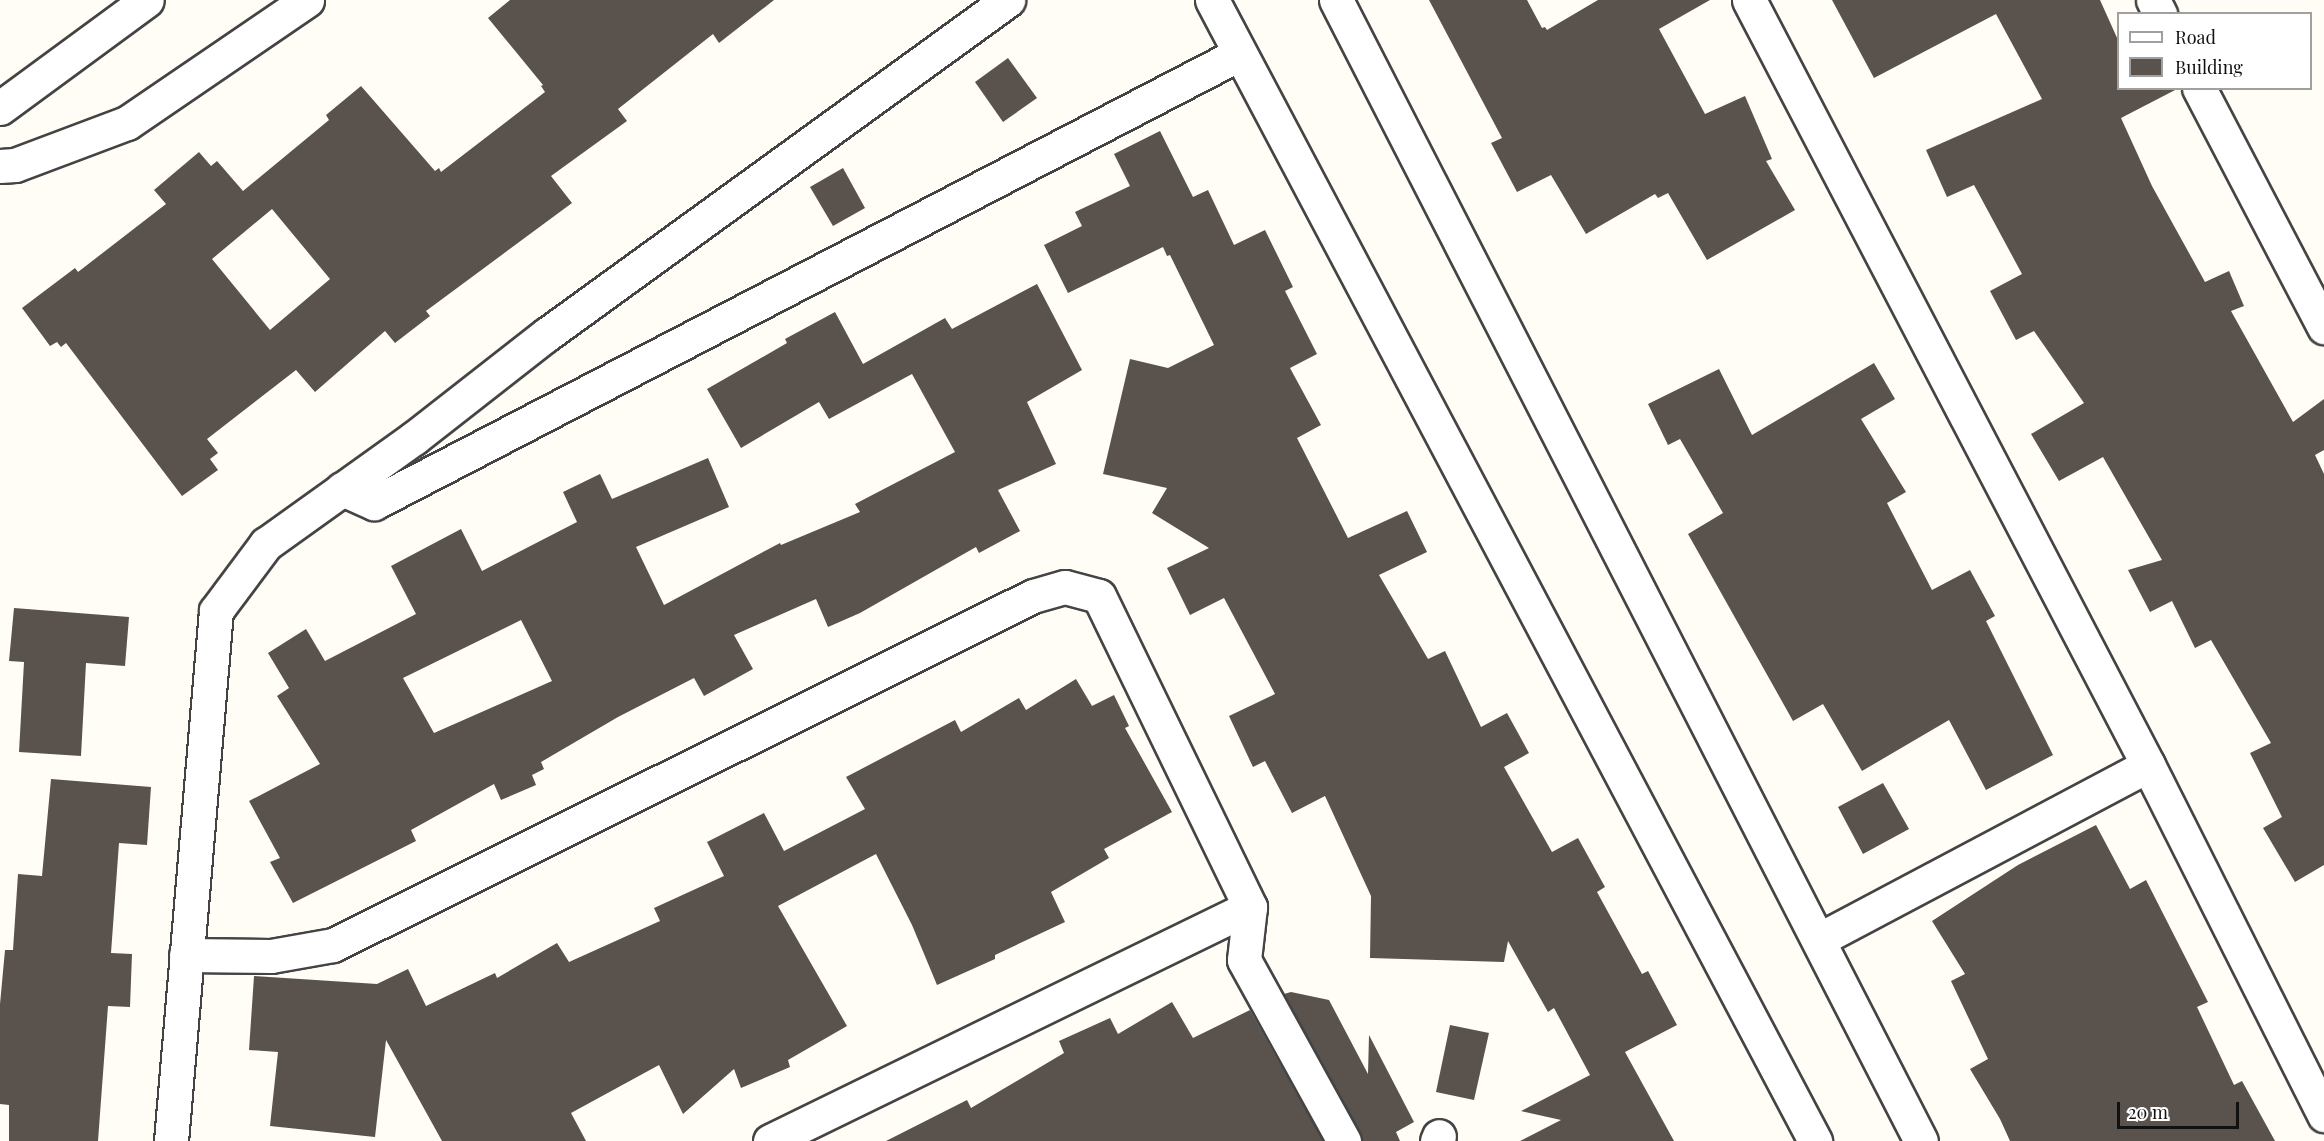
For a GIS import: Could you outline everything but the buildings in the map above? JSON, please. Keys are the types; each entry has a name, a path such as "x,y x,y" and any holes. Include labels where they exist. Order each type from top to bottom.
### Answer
{"street":[{"path":"0,108 147,0"},
{"path":"0,165 15,165 127,123 307,0"},
{"path":"171,1141 216,611 266,544 546,335 1008,0"},
{"path":"1212,0 1815,1141"},
{"path":"1336,0 1820,939 1921,1141"},
{"path":"1749,0 2148,765 2324,1115"},
{"path":"342,489 374,502 1239,54"},
{"path":"2200,90 2324,327"},
{"path":"186,955 271,956 333,945 1033,596 1065,587 1099,596 1250,907 1244,960 1344,1141"},
{"path":"1820,939 2148,765"},
{"path":"770,1141 1250,907"}]}
